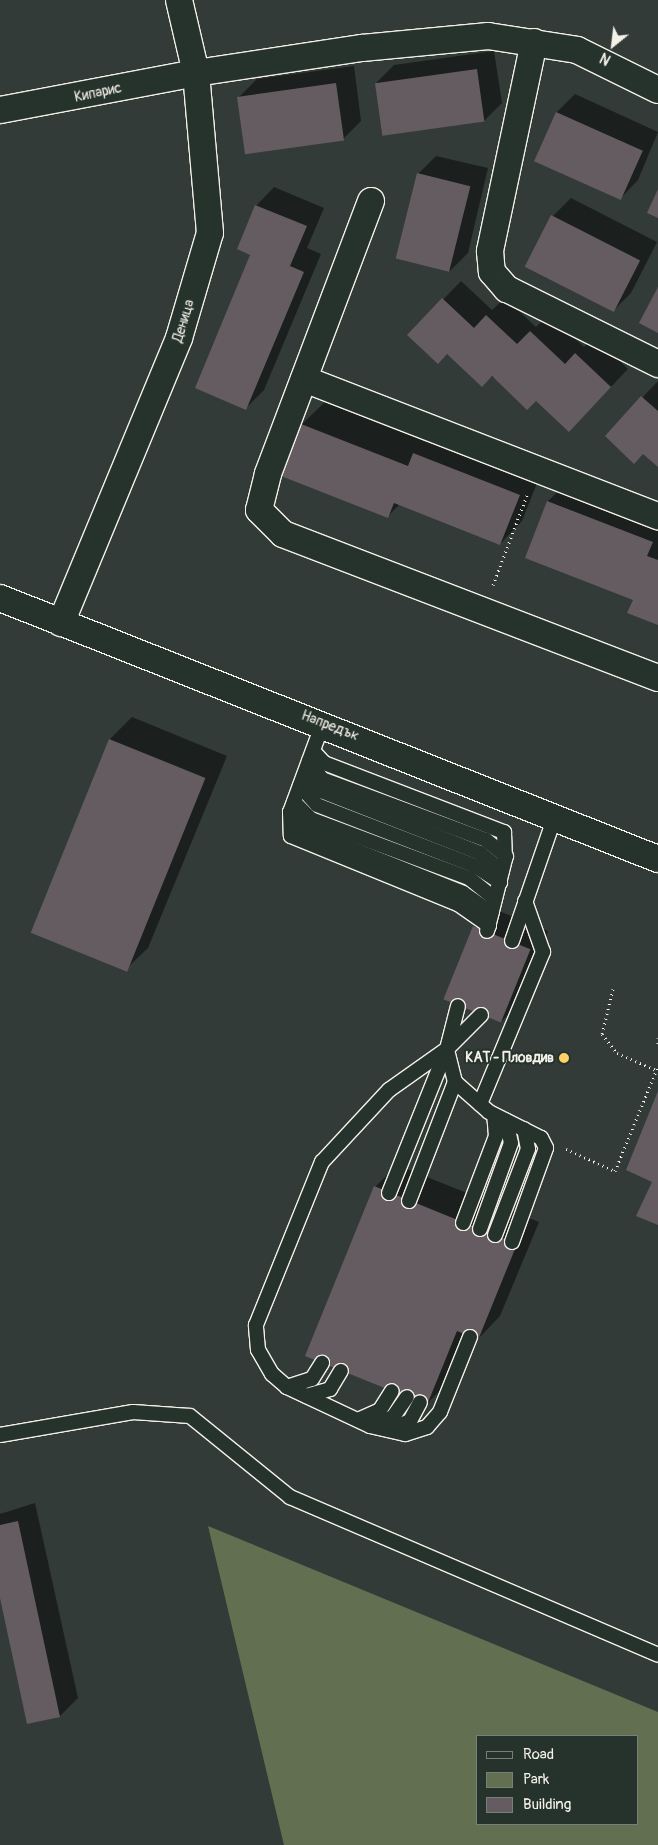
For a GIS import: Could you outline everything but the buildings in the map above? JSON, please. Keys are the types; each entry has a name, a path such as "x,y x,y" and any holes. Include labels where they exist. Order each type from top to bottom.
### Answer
{"street":[{"name":"Деница","path":"61,623 179,338 210,233 196,72 179,0"},
{"name":"Кипарис","path":"0,110 196,72 362,48 488,36 577,50 658,90"},
{"path":"534,42 490,251 492,272 506,289 658,364"},
{"path":"371,201 304,379 259,510 283,534 658,678"},
{"path":"304,379 658,516"},
{"name":"Напредък","path":"0,598 323,723 658,859"}],"lane":[{"path":"292,807 323,723"},
{"path":"292,807 305,830 463,893 489,924 506,856 504,832 324,763 307,768"},
{"path":"307,768 321,791 480,853 501,876"},
{"path":"292,807 311,819 469,878 495,899"},
{"path":"512,941 555,816"},
{"path":"480,1104 543,952 525,901"},
{"path":"389,1193 447,1049 458,1006"},
{"path":"470,1337 440,1412 428,1428 405,1434 364,1423 287,1387 272,1374 258,1350 256,1325 322,1162 389,1090 447,1049 481,1015"},
{"path":"410,1201 455,1082 447,1049"},
{"path":"455,1082 480,1104 500,1118 541,1138 546,1156 512,1242"},
{"path":"463,1223 496,1136 500,1118"},
{"path":"480,1229 511,1143 500,1118"},
{"path":"495,1235 528,1149 524,1129"},
{"path":"287,1387 312,1378 322,1363"},
{"path":"305,1396 330,1389 341,1370"},
{"path":"364,1423 380,1410 392,1392"},
{"path":"364,1423 393,1417 414,1400 410,1421 388,1430"},
{"path":"0,1435 133,1412 190,1416 290,1497 658,1655"}],"path":[{"path":"483,612 537,469"},
{"path":"613,989 602,1034 617,1053 656,1070"},
{"path":"658,1038 658,1047"},
{"path":"541,1138 615,1171 658,1066"}],"green space":[{"path":"208,1526 658,1712 658,1845 284,1845"}],"place":[{"name":"КАТ - Пловдив","path":"564,1058"}]}
